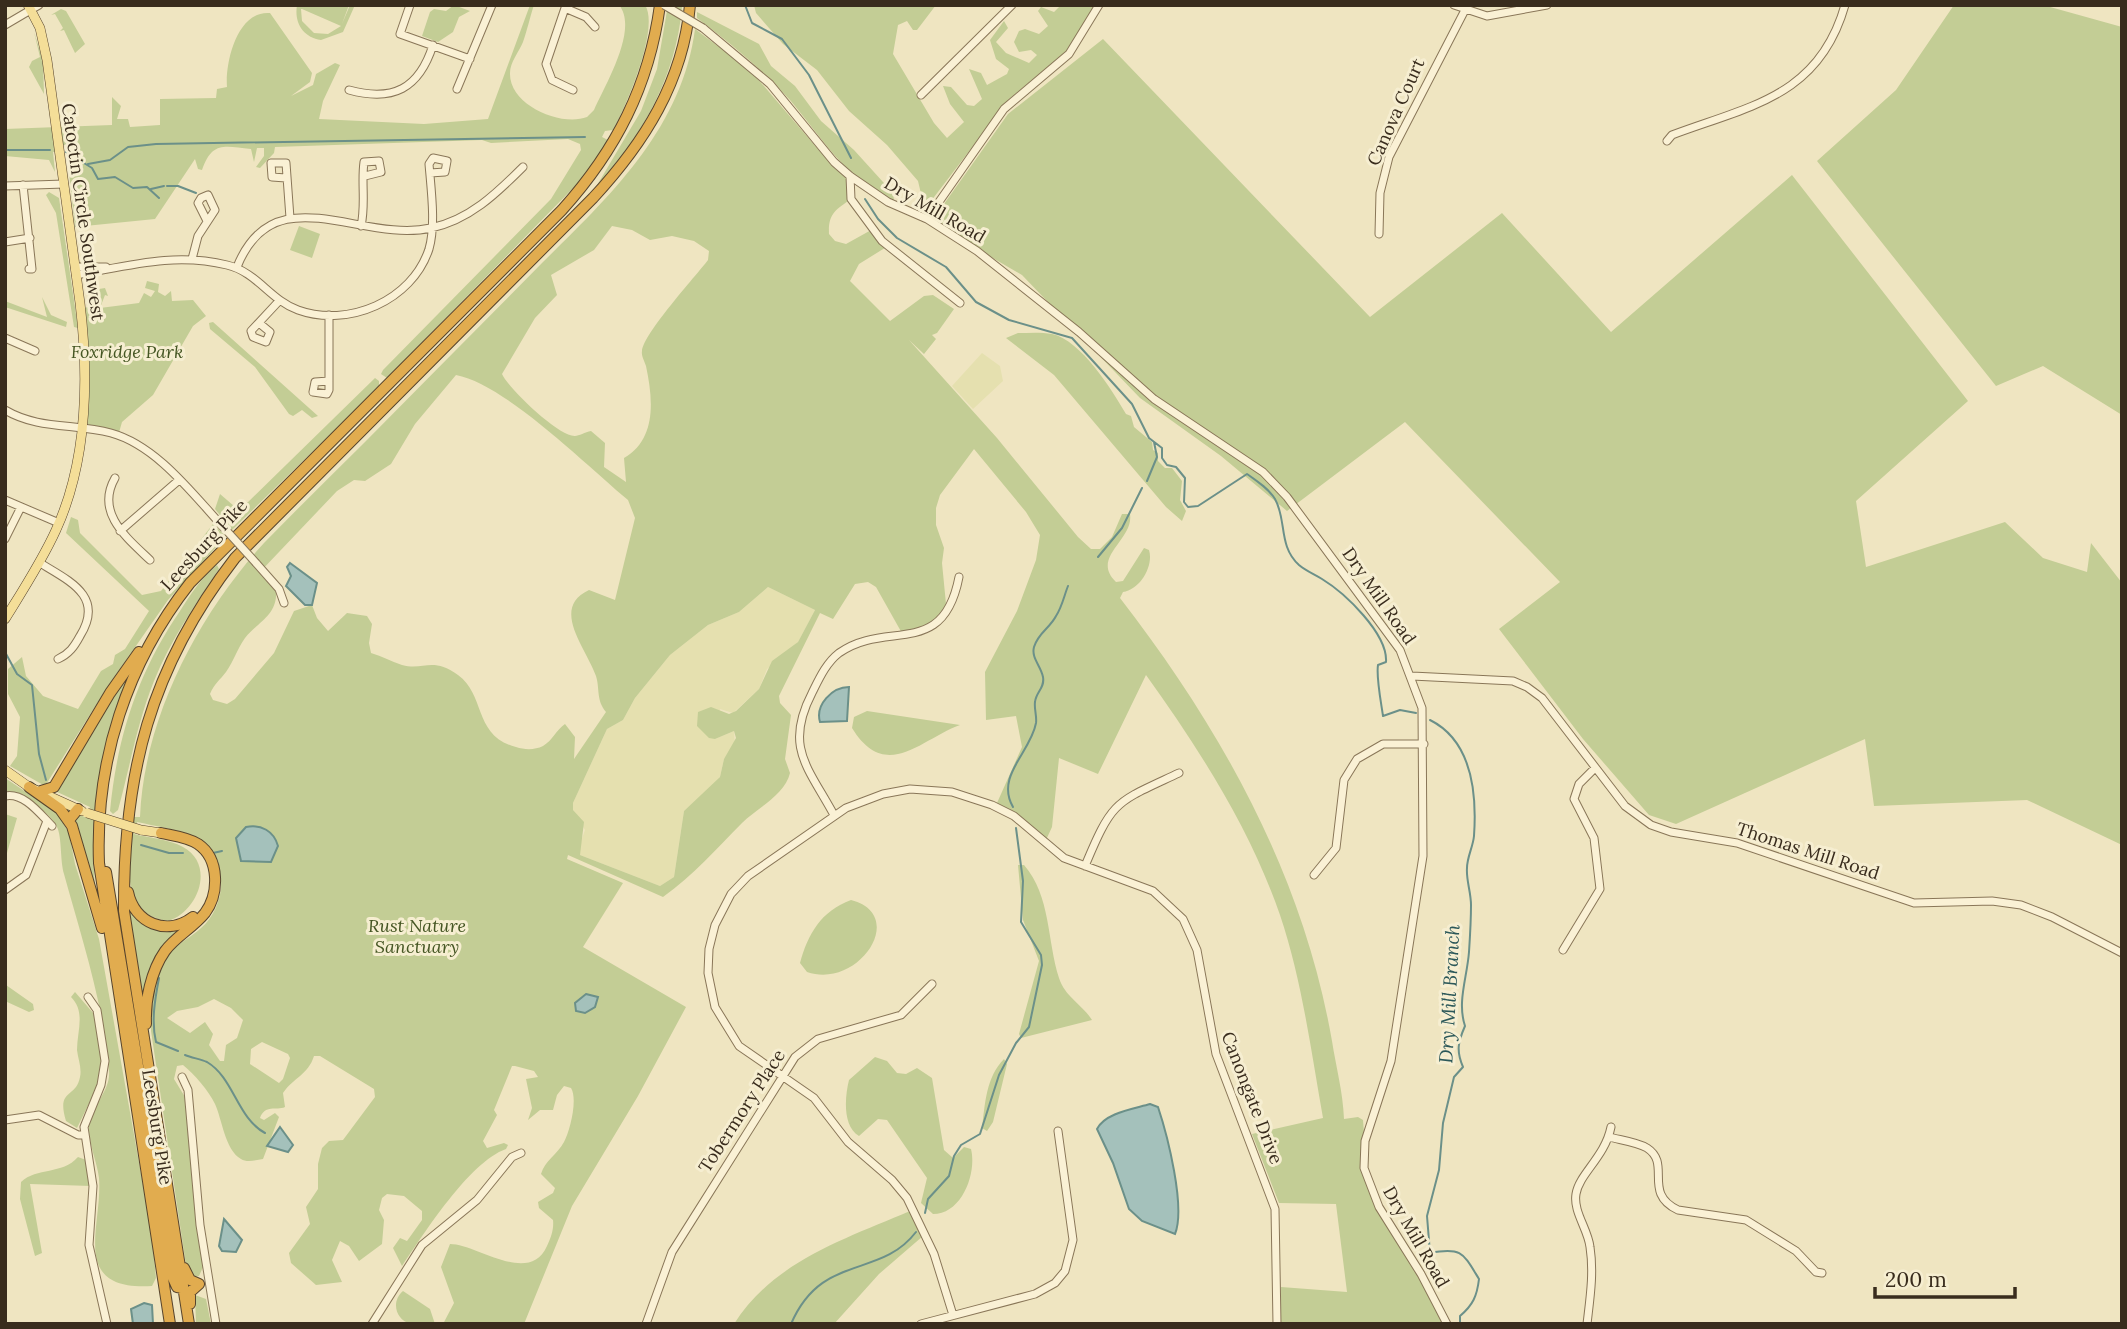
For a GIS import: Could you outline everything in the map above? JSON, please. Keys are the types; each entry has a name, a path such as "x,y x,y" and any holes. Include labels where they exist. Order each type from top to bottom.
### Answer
{"highway":[{"name":"Leesburg Pike","path":"170,1324 102,891 98,835 101,793 111,743 124,700 155,630 214,556 548,224 592,176 633,108 651,52 662,5"},
{"name":"Leesburg Pike","path":"190,1324 126,936 123,873 129,796 141,738 165,671 201,605 235,558 593,198 627,160 651,126 668,91 682,49 690,5"},
{"path":"41,791 54,787 110,693 155,630"},
{"path":"29,787 61,809 69,820 103,933 111,948"},
{"path":"69,820 83,811"},
{"path":"123,873 132,906 147,921 171,927 194,916 206,898 208,871 195,848 161,834"},
{"path":"156,1114 146,1026 151,985 165,951 209,907 215,884 209,858 200,845 185,838 161,834"},
{"path":"98,835 104,851 173,1278 177,1287 183,1287"},
{"path":"178,1253 188,1277 204,1283"},
{"path":"190,1324 189,1295 204,1283"}],"main road":[{"name":"Catoctin Circle Southwest","path":"5,619 40,563 59,523 76,474 83,429 84,335 47,60 33,7"},
{"path":"5,770 29,787 83,811 161,834"}],"street":[{"path":"410,5 399,29 405,36 470,59"},
{"path":"457,89 492,5"},
{"name":"Dry Mill Road","path":"662,5 703,28 770,84 834,162 850,176 888,202 926,219 977,251 1042,302 1154,399 1263,472 1287,497 1389,633 1412,676 1422,708 1423,856 1391,1061 1363,1150 1368,1185 1447,1324"},
{"path":"921,95 1012,5"},
{"path":"926,219 1004,109 1069,54 1099,5"},
{"path":"1454,5 1487,16 1547,5"},
{"path":"1667,142 1672,135 1757,107 1793,85 1824,53 1845,5"},
{"path":"5,25 33,7"},
{"path":"573,90 552,80 546,64 566,7 586,17 595,27"},
{"name":"Canova Court","path":"1379,234 1380,193 1389,158 1465,10"},
{"path":"349,90 375,95 402,89 425,67 433,45"},
{"path":"237,267 245,249 261,232 278,220 326,218 361,226 405,231 431,228 466,215 487,202 523,167"},
{"path":"75,271 168,258 192,259 237,267 251,275 279,301 304,312 329,315 365,312 392,297 425,259 431,228 430,173"},
{"path":"361,226 366,198 365,176"},
{"name":"Dry Mill Road","path":"850,176 852,199 882,241 960,303"},
{"path":"286,178 289,218"},
{"path":"5,186 64,184"},
{"path":"23,185 30,238 32,269 29,269"},
{"path":"192,259 198,236 207,221"},
{"path":"5,242 30,238"},
{"path":"259,323 279,301"},
{"path":"329,315 329,381"},
{"path":"5,338 35,351"},
{"path":"5,410 36,424 83,429 125,439 158,460 279,589 284,603"},
{"path":"115,478 109,490 108,504 120,531 150,560"},
{"path":"120,531 179,480"},
{"path":"5,500 59,523"},
{"path":"5,539 21,507"},
{"path":"40,563 77,586 87,603 87,618 82,633 68,654 58,659"},
{"path":"834,815 798,744 799,720 815,686 829,663 844,650 922,631 937,623 952,604 959,577"},
{"name":"Thomas Mill Road","path":"1412,676 1513,681 1527,687 1550,707 1625,806 1661,829 1737,843 1914,903 1992,901 2021,905 2052,917 2122,953"},
{"path":"1314,875 1336,848 1344,780 1357,759 1383,744 1424,744"},
{"path":"1563,950 1600,889 1594,838 1574,799 1579,784 1595,768"},
{"path":"1085,866 1106,817 1117,805 1180,773"},
{"name":"Canongate Drive","path":"953,1315 934,1254 907,1198 892,1180 848,1142 814,1098 739,1046 719,1017 708,973 710,939 719,915 739,885 834,815 869,798 897,791 952,792 979,799 1007,813 1056,853 1153,891 1174,908 1192,937 1213,1045 1275,1209 1277,1324"},
{"path":"5,796 18,796 50,823 26,875 5,890"},
{"name":"Tobermory Place","path":"646,1324 671,1252 781,1076 800,1051 812,1042 901,1015 932,984"},
{"path":"88,997 97,1010 105,1061 101,1085 86,1119 84,1135 93,1176 90,1257 107,1324"},
{"path":"182,1077 188,1090 204,1283 216,1324"},
{"path":"5,1120 39,1115 78,1135 84,1135"},
{"path":"1587,1324 1592,1273 1590,1246 1575,1196 1578,1184 1597,1161 1611,1127"},
{"path":"920,1324 1035,1294 1055,1283 1065,1271 1073,1240 1058,1131"},
{"path":"1609,1137 1646,1147 1653,1153 1658,1161 1659,1192 1668,1205 1678,1210 1746,1220 1796,1251 1816,1272 1822,1273"},
{"path":"372,1324 422,1245 477,1200 512,1157 521,1153"},
{"path":"183,1287 204,1283"}],"shaded area":[{"path":"982,353 1000,366 1003,381 973,409 952,386"},
{"path":"768,587 815,610 798,642 767,669 759,689 733,713 720,709 715,739 734,731 735,746 724,759 720,777 684,811 674,877 660,886 580,855 578,850 585,830 573,810 573,803 607,729 623,720 635,698 670,655 708,625 739,612"}],"green space":[{"path":"297,5 349,5 342,24 350,5 355,5 343,32 321,40 309,36 301,28 296,12","holes":["301,9 341,26 328,34 314,33 302,21"]},
{"path":"454,5 470,11 459,17 453,32 438,42 422,36 430,12 434,9 446,11"},
{"path":"530,5 534,5 523,42 510,69 512,84 527,104 538,111 564,119 587,117 594,110 623,42 624,15 619,5 645,5 648,16 645,49 633,86 613,130 605,131 602,137 608,140 606,145 580,181 387,378 381,374 383,370 551,199 581,150 580,144 568,139 275,147 274,153 260,168 256,167 264,156 264,148 257,148 254,162 251,149 226,147 210,154 202,170 198,169 195,159 155,219 75,227 66,145 59,145 59,151 53,152 55,172 49,160 5,156 5,129 112,125 112,97 121,106 117,119 128,119 130,127 160,125 160,99 216,98 217,89 227,87 231,52 241,29 259,14 270,13 312,73 310,82 291,96 313,85 316,74 335,63 340,65 323,101 319,119 424,124 488,119"},
{"path":"668,5 682,7 678,33 664,81 642,126 596,187 641,111 657,69"},
{"path":"754,5 936,5 917,30 913,30 907,21 898,25 893,54 934,123 947,138 964,122 950,104 943,86 951,87 967,105 974,106 982,99 969,69 981,73 987,85 1007,74 1009,69 996,59 990,40 1004,21 1008,28 996,42 1006,53 1029,63 1037,55 1031,50 1019,52 1014,42 1019,31 1025,29 1039,34 1048,26 1038,11 1041,7 1054,12 1061,5 1097,5 1073,46 1009,99 928,205 923,202 918,181 887,145 849,111 817,70 783,44 756,13"},
{"path":"1954,5 2043,5 2122,27 2122,415 2043,366 1996,386 1817,161 1896,90"},
{"path":"61,9 66,11 85,44 75,53 64,30 60,31 63,28 55,14 51,15"},
{"path":"697,12 759,44 771,66 795,86 821,121 854,150 893,193 894,200 863,182 849,170 790,100 745,57 697,18"},
{"name":"Rust Nature Sanctuary","path":"695,29 751,71 817,148 850,180 851,199 837,209 832,217 829,234 835,241 846,244 873,229 888,246 859,264 850,281 890,321 924,296 933,295 954,309 937,333 932,335 936,339 924,354 909,340 997,438 1078,537 1091,549 1100,549 1112,537 1122,514 1130,514 1126,532 1110,556 1109,573 1116,582 1123,581 1144,548 1149,550 1149,563 1144,576 1135,587 1123,592 1120,598 1157,648 1224,752 1279,863 1301,920 1319,980 1344,1119 1358,1117 1363,1120 1368,1185 1447,1324 1279,1324 1281,1287 1347,1292 1336,1204 1279,1203 1252,1134 1323,1118 1300,990 1280,915 1254,851 1222,790 1146,675 1098,774 1059,758 1052,827 1046,840 997,803 1022,747 1016,716 986,720 985,672 1017,611 1036,560 1040,535 1026,512 974,449 940,495 936,508 936,525 944,548 942,563 946,604 937,623 903,635 876,587 868,582 855,584 833,619 820,613 779,696 780,703 791,715 785,759 790,773 777,795 742,823 695,871 663,897 568,855 567,859 623,883 583,947 686,1007 638,1096 572,1206 524,1324 443,1324 454,1303 441,1267 450,1244 502,1260 528,1263 539,1257 550,1240 553,1220 539,1208 538,1202 553,1193 555,1188 541,1174 566,1137 572,1115 573,1093 571,1088 564,1086 557,1095 553,1110 540,1110 528,1120 532,1108 526,1079 538,1077 534,1071 515,1066 512,1066 494,1110 497,1115 483,1141 487,1148 504,1143 508,1145 506,1149 492,1156 463,1183 402,1266 393,1248 400,1238 407,1241 422,1220 422,1211 404,1196 387,1194 382,1198 379,1210 384,1220 382,1244 359,1261 349,1246 340,1241 332,1260 342,1282 316,1285 291,1263 289,1253 310,1224 306,1207 318,1189 318,1164 322,1148 329,1141 343,1140 375,1097 374,1089 320,1056 314,1056 308,1068 283,1093 285,1107 268,1109 260,1118 264,1120 275,1113 279,1117 263,1159 246,1161 231,1149 215,1104 205,1088 183,1065 177,1066 174,1079 185,1097 203,1267 199,1276 193,1277 187,1272 151,1031 152,1005 156,979 162,963 170,952 196,932 213,914 221,885 219,868 213,854 205,845 181,832 137,822 134,834 165,840 183,847 193,855 201,876 195,898 188,908 168,921 151,916 140,907 133,895 129,865 133,817 140,817 152,743 164,706 197,635 240,571 264,543 618,185 659,129 688,65","holes":["612,226 632,230 650,240 672,236 694,241 709,251 708,260 660,319 645,343 642,353 650,392 650,417 642,440 635,450 624,458 626,482 604,467 605,443 591,431 575,436 546,421 502,374 535,318 557,295 551,275 594,250","456,375 476,382 498,394 545,428 628,500 635,518 615,600 589,590 578,598 572,607 574,629 596,676 599,699 606,712 574,759 575,737 565,724 546,744 537,748 523,749 502,742 486,725 473,693 458,675 441,666 402,665 371,653 369,643 372,624 367,616 347,613 328,631 317,618 312,605 294,611 274,653 235,699 227,704 213,700 210,694 229,668 245,638 274,606 276,590 260,572 337,491 354,480 365,481 391,464 415,424","768,587 815,610 798,642 772,661 759,689 736,711 729,714 711,707 698,712 697,726 709,738 715,739 734,731 736,738 724,759 720,777 684,811 674,877 660,886 580,855 584,822 573,810 573,803 607,729 623,720 635,698 670,655 708,625 739,612","214,999 231,1008 243,1020 237,1038 226,1045 224,1061 220,1061 209,1045 213,1034 205,1022 190,1033 167,1018 177,1011 198,1007","262,1042 288,1054 290,1058 279,1083 250,1064 251,1049"]},
{"path":"34,32 43,61 44,94 29,67 32,61 40,57"},
{"path":"1103,39 1370,317 1502,213 1611,332 1792,175 1968,401 1856,501 1866,567 2005,522 2043,558 2087,572 2091,543 2122,583 2122,845 2027,800 1874,806 1865,739 1676,824 1649,815 1583,739 1499,629 1560,582 1405,422 1287,511 1221,456 1140,398 1022,275 943,229 939,211 1008,114"},
{"path":"49,192 59,198 78,328 74,327 56,213 46,195"},
{"path":"299,226 320,234 312,258 290,250"},
{"name":"Foxridge Park","path":"147,281 159,284 158,292 165,296 171,291 172,301 193,300 206,316 193,326 153,395 122,422 118,436 83,429 81,309 95,305 95,295 99,289 105,288 108,296 105,295 100,308 139,303 144,293 151,297 155,291 145,288"},
{"path":"42,297 51,315 67,322 66,327 5,307 5,301 47,317"},
{"path":"213,322 318,416 312,418 302,410 293,416 289,414 255,367 210,329 209,323"},
{"path":"1018,333 1048,333 1063,338 1095,367 1126,414 1131,416 1134,427 1152,442 1153,450 1158,453 1158,461 1165,468 1172,468 1182,481 1180,500 1186,511 1182,521 1166,507 1054,375 1006,338"},
{"path":"375,378 379,381 379,387 232,530 215,509 220,494 234,506 246,504"},
{"path":"71,517 78,520 80,533 142,595 161,591 213,524 226,536 168,600 108,686 45,786 10,766 17,756 20,717 8,694 8,669 22,657 26,676 43,696 78,709 101,671 113,664 115,655 125,649 149,611 66,533"},
{"path":"217,565 219,569 175,637 160,666 138,729 118,810 113,814 110,811 118,757 141,682 165,634 201,581"},
{"path":"129,672 103,759 94,819 94,878 98,908 62,807 87,818 90,807 55,791"},
{"path":"867,711 960,725 918,747 891,755 878,753 865,744 852,728 854,717"},
{"path":"5,778 56,812 69,833 75,864 99,939 152,1235 156,1278 152,1286 126,1285 109,1278 99,1267 95,1235 99,1178 89,1125 109,1078 102,1021 64,874 57,827 48,815 34,804 19,796 5,793"},
{"path":"5,814 17,818 5,860"},
{"path":"1018,865 1024,865 1039,891 1062,985 1092,1020 1021,1038 1019,1034 1039,961 1023,920"},
{"path":"851,900 868,908 876,920 876,934 870,948 859,961 844,970 826,975 807,972 800,963 812,933 832,910"},
{"path":"126,902 132,911 176,930 177,934 142,1002"},
{"path":"6,985 33,1004 34,1010 29,1012 5,1001"},
{"path":"75,992 94,1014 102,1058 99,1083 77,1128 66,1121 63,1103 78,1084 80,1074 77,1050 80,1022 76,1003 71,997"},
{"path":"875,1057 887,1061 897,1073 906,1074 917,1068 932,1078 944,1150 953,1158 964,1147 971,1149 972,1169 965,1190 952,1207 943,1212 933,1214 921,1203 927,1178 887,1120 878,1119 859,1136 850,1125 846,1102 849,1080"},
{"path":"1004,1059 1007,1064 993,1122 987,1131 982,1128 987,1091 993,1074"},
{"path":"78,1157 86,1160 91,1186 30,1184 42,1253 35,1256 20,1199 21,1182 34,1174 72,1163"},
{"path":"910,1211 923,1236 879,1274 834,1324 734,1324 750,1302 790,1268 836,1242"},
{"path":"403,1291 430,1309 435,1324 411,1324 401,1319 396,1305"},
{"path":"195,1295 206,1299 211,1324 196,1324"}],"water":[{"path":"290,563 317,583 312,605 305,605 286,586 291,576 287,567"},
{"path":"849,687 847,721 820,722 820,709 826,698 837,690"},
{"path":"246,827 262,828 273,836 278,846 271,862 241,861 236,838"},
{"path":"586,994 598,997 595,1007 585,1013 576,1011 575,1003"},
{"path":"1150,1104 1158,1107 1174,1170 1178,1207 1175,1234 1142,1221 1129,1209 1113,1163 1097,1129 1113,1115"},
{"path":"280,1127 293,1145 288,1152 267,1146"},
{"path":"224,1219 242,1240 236,1252 222,1251 219,1246"},
{"path":"144,1303 152,1305 153,1324 133,1324 131,1309"}],"waterway":[{"name":"Dry Mill Branch","path":"745,5 752,23 782,39 809,75 851,158"},
{"path":"88,164 110,160 128,147 156,144 585,137"},
{"path":"5,150 50,150"},
{"path":"66,152 72,154"},
{"path":"79,160 92,168 98,179 115,177 133,188 147,187 159,198"},
{"path":"151,189 164,186"},
{"path":"167,186 178,186 196,193"},
{"name":"Dry Mill Branch","path":"865,199 878,219 897,238 946,267 976,302 1009,320 1072,338 1132,404 1149,438 1162,448 1162,458 1167,465 1176,467 1185,478 1184,502 1188,507 1198,506 1247,474 1266,489 1279,507 1285,541 1292,558 1353,604 1380,639 1386,662 1378,665 1383,716 1400,710 1416,713"},
{"path":"1147,481 1157,457 1154,442"},
{"path":"1098,557 1122,528 1142,488"},
{"path":"1013,807 1008,785 1011,774 1033,734 1036,720 1035,702 1043,681 1034,647 1058,613 1068,586"},
{"path":"5,652 17,674 32,685 39,754 46,780"},
{"name":"Dry Mill Branch","path":"1430,720 1444,729 1463,755 1472,786 1475,820 1467,868 1471,911 1469,952 1462,999 1465,1026 1459,1046 1463,1067 1454,1077 1443,1123 1439,1170 1427,1216 1430,1253 1449,1251 1460,1254 1479,1279 1476,1295 1460,1316 1460,1324"},
{"path":"925,1213 928,1199 949,1176 954,1156 961,1145 980,1134 999,1075 1016,1043 1029,1027 1042,965 1041,955 1021,922 1023,881 1016,828"},
{"path":"141,845 169,853 183,853"},
{"path":"213,853 222,851"},
{"path":"159,978 154,1018 156,1042 178,1051"},
{"path":"185,1055 207,1062 216,1069 248,1118 265,1133"},
{"path":"791,1324 804,1301 818,1286 834,1276 885,1256 901,1247 916,1232"}]}
